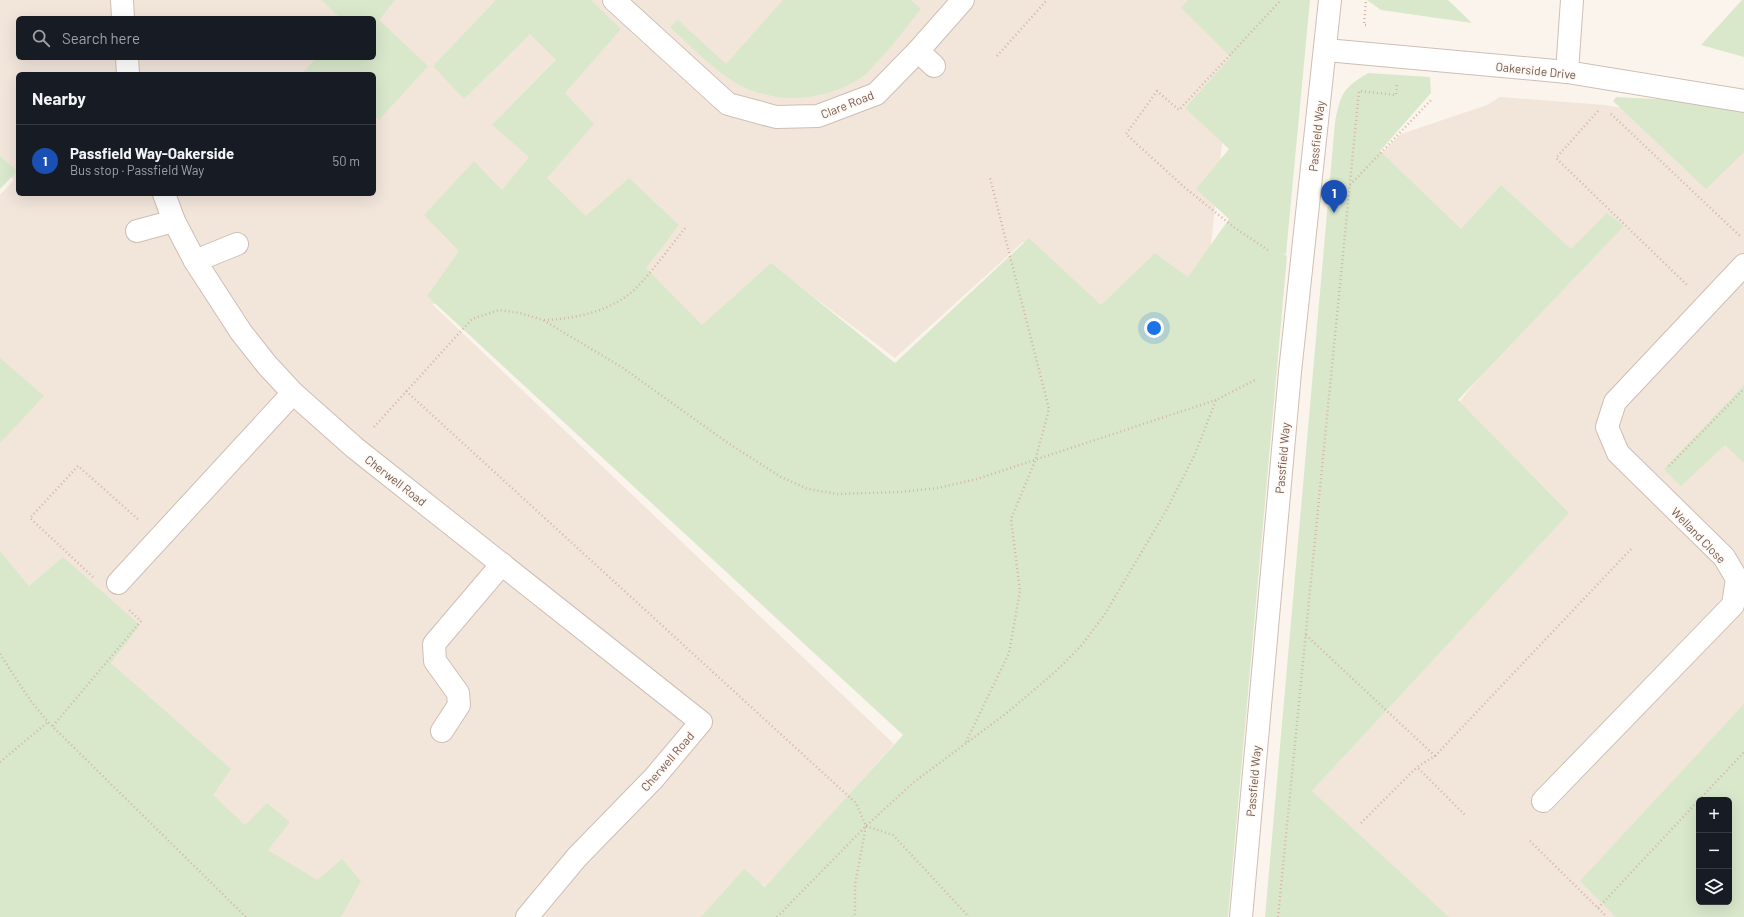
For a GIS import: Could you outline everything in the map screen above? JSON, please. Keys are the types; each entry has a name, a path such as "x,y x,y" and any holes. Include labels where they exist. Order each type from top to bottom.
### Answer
{"street":[{"path":"122,0 123,16"},
{"name":"Clare Road","path":"617,1 728,104 776,117 818,116 876,94 918,50 962,0"},
{"name":"Passfield Way","path":"1240,917 1290,372 1326,50 1330,0"},
{"path":"1567,72 1572,0"},
{"path":"918,50 934,66"},
{"name":"Oakerside Drive","path":"1326,50 1567,72 1744,101"},
{"path":"127,60 128,72"},
{"name":"Cherwell Road","path":"165,196 174,221 195,261 240,332 267,365 293,393 355,448 701,722 654,778 577,857 527,917"},
{"path":"137,231 174,221"},
{"path":"195,261 237,244"},
{"name":"Welland Close","path":"1543,801 1733,606 1737,579 1724,557 1618,453 1607,427 1615,402 1744,265"},
{"path":"118,584 293,393"},
{"path":"442,732 459,705 458,693 447,680 435,661 434,644 502,564"}],"path":[{"path":"997,56 1047,0"},
{"path":"1268,250 1234,228 1184,187 1126,134 1157,91 1179,110 1281,0"},
{"path":"1364,24 1366,0"},
{"path":"1278,917 1359,91 1396,95"},
{"path":"1350,185 1432,98"},
{"path":"1598,111 1556,158 1688,285"},
{"path":"1610,114 1743,239"},
{"path":"966,742 1009,653 1020,592 1011,519 1035,461 1049,409 990,178"},
{"path":"543,320 564,319 585,315 612,304 635,289 687,226"},
{"path":"355,448 472,319 499,310 520,313 543,320 623,368 728,443 781,477 808,489 838,494 900,492 938,488 977,479 1216,400 1255,380"},
{"path":"1667,468 1744,389"},
{"path":"406,392 856,803 866,826 855,885 855,917"},
{"path":"777,917 866,826 914,782 1008,712 1055,672 1081,646 1105,614 1167,509 1196,454 1216,400"},
{"path":"1360,823 1417,767 1435,756 1633,547"},
{"path":"1306,634 1435,756"},
{"path":"0,654 30,700 48,722 246,917"},
{"path":"0,762 48,722"},
{"path":"1702,797 1744,752"},
{"path":"1417,767 1465,815"},
{"path":"1598,908 1696,803"},
{"path":"866,826 893,835 969,917"},
{"path":"1530,842 1606,917"}],"shaded area":[{"path":"0,0 1238,0 1208,271 1097,313 1023,242 895,358 779,271 688,341 537,192 433,305 894,744 767,887 743,874 703,917 302,917 0,568 0,195 14,180 0,166"},
{"path":"1500,97 1605,105 1744,129 1744,917 1442,917 1311,792 1557,525 1455,407 1534,312 1376,158 1401,134 1487,105"}],"green space":[{"path":"322,0 395,0 379,20 428,66 379,120 376,117 376,72 304,72 314,60 376,60 376,16 338,16"},
{"path":"496,0 591,0 621,29 565,93 594,124 547,178 586,216 629,178 679,225 646,268 702,325 771,263 895,363 1029,238 1101,305 1155,253 1188,277 1229,219 1196,189 1229,149 1185,108 1231,57 1181,8 1188,0 1310,0 1286,254 1283,253 1287,256 1228,917 701,917 744,869 765,887 903,735 427,296 459,251 424,215 474,161 502,190 529,157 492,125 556,60 530,34 464,99 433,66"},
{"path":"783,0 911,0 921,9 888,50 864,76 837,90 808,97 778,97 763,94 738,84 717,70 670,27 678,20 726,64"},
{"path":"1367,0 1448,0 1472,23 1381,10"},
{"path":"1742,0 1744,0 1744,57 1701,45"},
{"path":"1368,73 1430,77 1431,93 1380,151 1461,229 1501,185 1571,249 1607,213 1624,226 1458,400 1569,513 1312,791 1449,917 1265,917 1335,122 1339,104 1344,92 1353,83"},
{"path":"1616,97 1694,101 1744,113 1744,152 1706,189 1613,101"},
{"path":"0,156 16,170 16,172 0,189"},
{"path":"0,358 44,396 0,443"},
{"path":"1744,385 1744,463 1725,445 1681,486 1664,469"},
{"path":"0,551 29,586 63,557 140,625 111,663 231,769 213,795 245,825 267,803 290,822 268,850 317,880 342,859 361,881 341,917 0,917"},
{"path":"1744,704 1744,917 1616,917 1580,881"}],"place":[{"name":"Passfield Way-Oakerside","path":"1334,213"}]}
